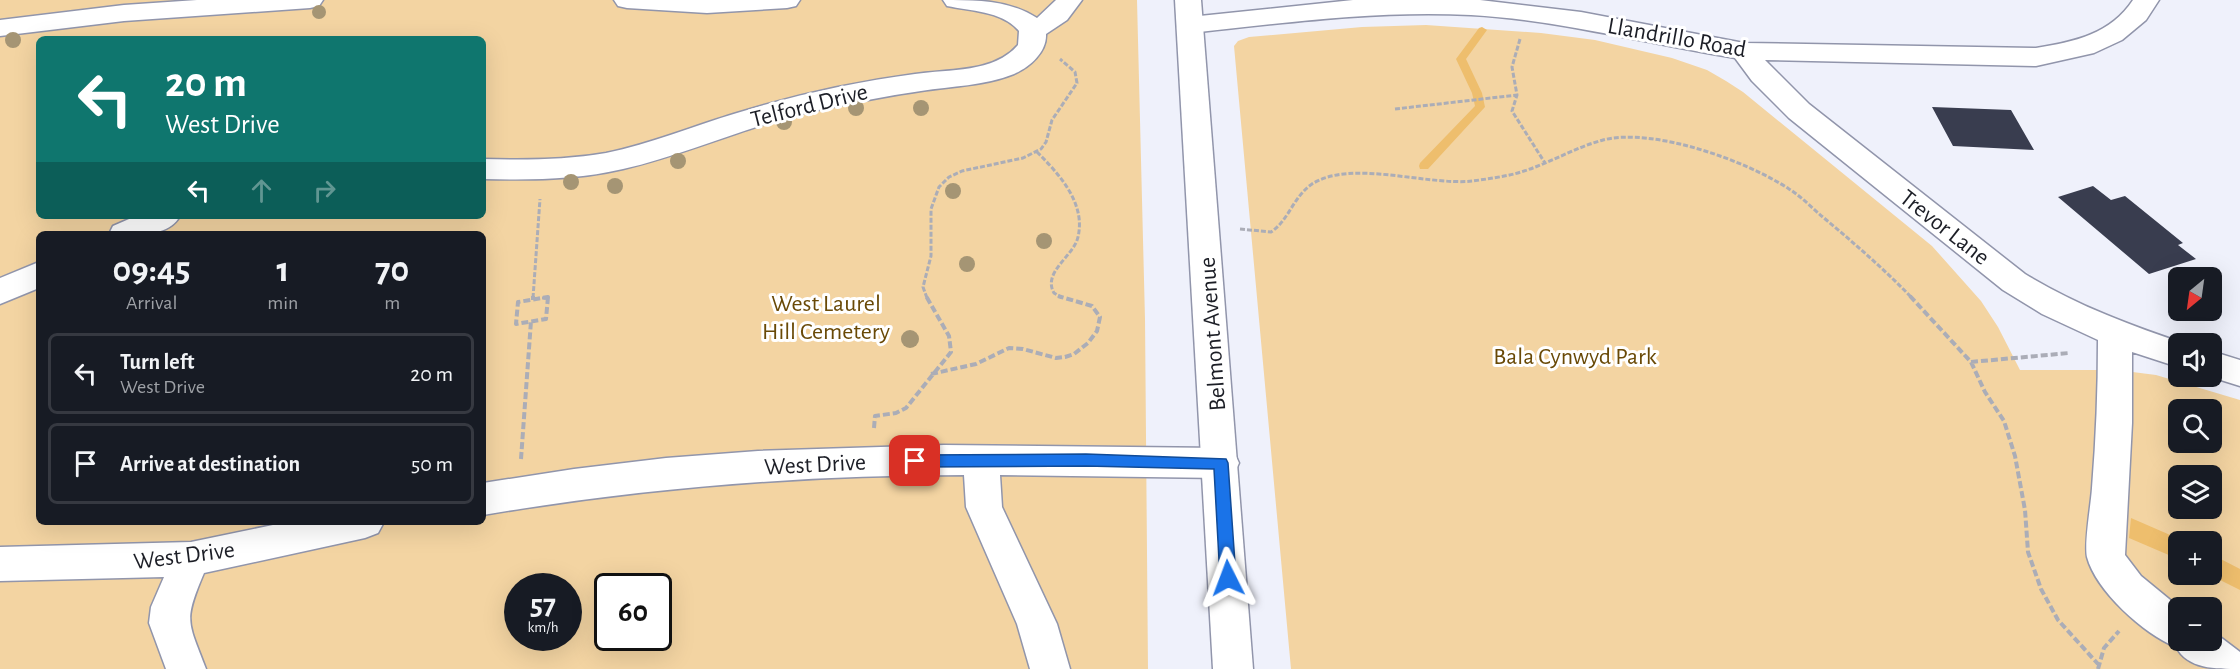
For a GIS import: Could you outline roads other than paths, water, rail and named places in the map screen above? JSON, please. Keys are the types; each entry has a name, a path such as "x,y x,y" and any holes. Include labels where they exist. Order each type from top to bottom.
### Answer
{"street":[{"path":"0,28 104,14 310,0"},
{"path":"627,0 673,6 714,6 787,0"},
{"path":"956,0 984,4 1010,13 1024,20 1032,37"},
{"name":"Telford Drive","path":"486,169 542,169 595,165 624,159 725,126 826,99 984,72 1016,62 1032,37 1051,21 1069,0"},
{"name":"Llandrillo Road","path":"1189,13 1306,11 1413,3 1571,18 1744,51 2036,57 2064,53 2105,40 2124,29 2137,15 2146,0"},
{"name":"Belmont Avenue","path":"1189,13 1221,463 1233,669"},
{"name":"Trevor Lane","path":"1744,51 1762,75 1799,111 2014,282 2046,303 2115,335 2168,351"},
{"path":"131,231 158,219"},
{"path":"0,292 36,275"},
{"path":"2115,335 2115,423 2106,556 2113,573 2135,596 2168,621"},
{"path":"2222,367 2240,373"},
{"name":"West Drive","path":"486,498 518,492 681,472 871,461 1086,460 1221,463"},
{"path":"981,461 984,507 1037,624 1050,669"},
{"name":"West Drive","path":"0,564 80,564 191,559 351,525"},
{"path":"186,669 169,623 170,607 191,559"},
{"path":"2207,651 2230,669"}],"waterway":[{"path":"1424,166 1480,107 1477,93 1461,59 1482,30"}],"park label":[{"name":"West Laurel Hill Cemetery","path":"826,317"},
{"name":"Bala Cynwyd Park","path":"1575,356"}]}
